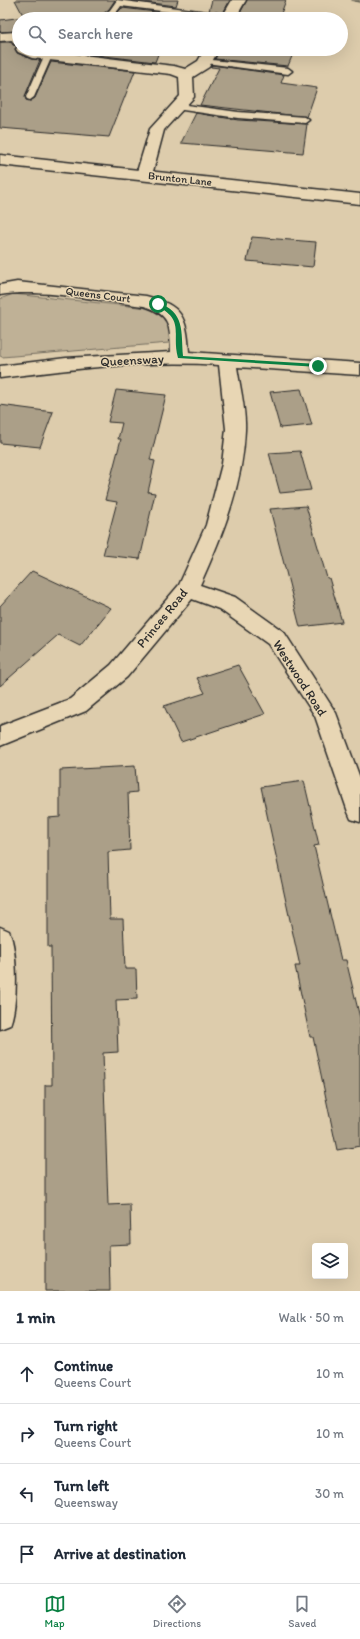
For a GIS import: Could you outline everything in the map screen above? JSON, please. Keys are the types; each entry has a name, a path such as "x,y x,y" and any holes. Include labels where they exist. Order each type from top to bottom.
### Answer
{"street":[{"path":"232,12 239,0"},
{"path":"0,37 12,37"},
{"path":"48,56 174,70 186,76"},
{"path":"186,76 204,64 208,56"},
{"path":"144,175 158,129 187,97 186,76"},
{"name":"Brunton Lane","path":"0,160 360,199"},
{"name":"Queens Court","path":"0,290 17,287 37,288 146,301 158,304 170,311 177,320 180,357"},
{"name":"Queensway","path":"0,372 66,364 180,357 360,369"},
{"name":"Princes Road","path":"0,736 78,705 119,671 188,589 216,525 232,464 236,429 227,359"},
{"name":"Westwood Road","path":"188,589 227,603 276,638 325,713 360,812"},
{"path":"0,939 2,965 0,1016"}],"lane":[{"path":"112,12 120,2 188,12"},
{"path":"30,97 48,56"},
{"path":"214,56 288,72"},
{"path":"179,107 238,115 305,120"}],"shaded area":[{"path":"13,294 148,308 167,314 177,336 169,343 2,357 0,356 0,299"}],"building":[{"path":"15,0 115,0 106,12 21,12"},
{"path":"128,0 178,0 176,6"},
{"path":"212,0 230,0 224,12 209,11"},
{"path":"247,0 286,0 282,12 241,12"},
{"path":"122,8 156,12 118,12"},
{"path":"12,18 12,31 0,32 0,20"},
{"path":"0,42 11,42 12,56 24,56 31,59 40,60 25,96 26,100 30,101 35,98 51,62 135,71 109,137 0,128"},
{"path":"105,56 157,56 155,62"},
{"path":"216,56 292,56 288,66 215,59"},
{"path":"212,65 284,75 281,83 317,88 307,117 200,105 219,68 211,67"},
{"path":"196,113 238,120 307,124 303,153 181,143"},
{"path":"252,237 316,242 313,267 247,261"},
{"path":"301,389 312,425 280,428 270,392"},
{"path":"116,390 166,395 150,460 155,461 148,492 155,493 140,559 103,555 117,502 105,500 121,439 118,439 122,423 108,422"},
{"path":"0,405 53,412 40,447 0,443"},
{"path":"300,451 311,490 280,493 269,453"},
{"path":"306,506 327,578 329,578 342,622 300,627 270,509"},
{"path":"32,571 111,608 80,646 58,635 0,686 0,606"},
{"path":"238,665 265,714 181,742 164,706 205,693 197,678"},
{"path":"135,766 137,792 128,793 130,850 108,852 110,919 123,919 125,969 136,969 137,999 116,1000 118,1052 103,1053 108,1205 130,1204 131,1244 109,1245 110,1291 45,1291 45,1085 52,1085 51,947 48,947 48,818 60,817 60,770"},
{"path":"304,781 319,845 314,846 341,960 346,960 360,1018 360,1146 337,1150 313,1037 310,1037 295,966 300,966 261,787"}],"waterway":[{"path":"354,0 360,1"}],"route":[{"path":"158,304 170,311 177,320 180,357 318,366"}]}
